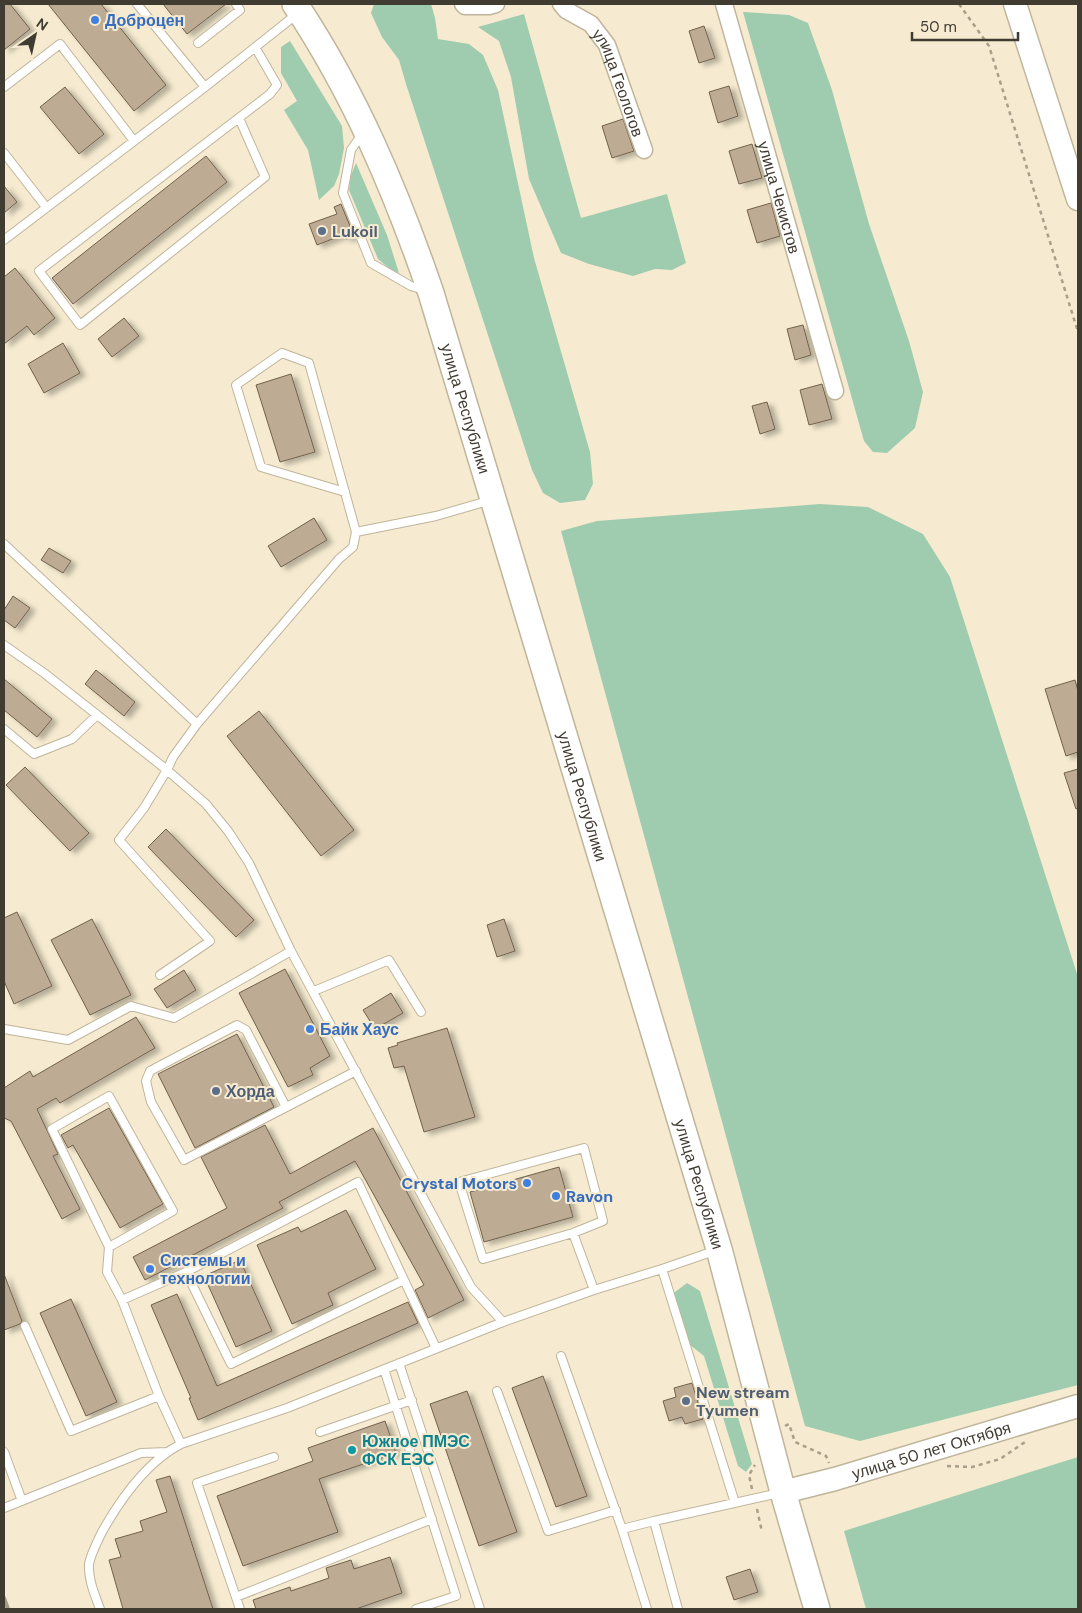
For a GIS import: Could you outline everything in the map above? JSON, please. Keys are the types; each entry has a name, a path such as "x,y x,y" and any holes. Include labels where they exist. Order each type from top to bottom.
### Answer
{"main road":[{"path":"1016,4 1074,168 1078,199"},
{"name":"улица Республики","path":"298,8 336,71 367,128 394,190 431,293 719,1249 783,1492 817,1609"},
{"name":"улица 50 лет Октября","path":"783,1492 835,1479 1078,1406"}],"street":[{"path":"463,4 465,6 490,6 496,4"},
{"name":"улица Геологов","path":"560,4 566,10 591,24 607,45 644,150"},
{"name":"улица Чекистов","path":"724,4 835,391"}],"lane":[{"path":"137,4 205,88"},
{"path":"198,43 240,10 236,4"},
{"path":"4,240 205,88 256,47 298,8"},
{"path":"4,87 60,44 134,141"},
{"path":"239,118 266,177 80,325 39,271 270,94 277,85 256,47"},
{"path":"367,128 350,150 343,193 371,263 411,286 431,293"},
{"path":"4,153 46,208"},
{"path":"160,975 210,941 119,840 144,808 173,757 197,724 339,558 353,547 356,532 345,492 309,363 282,353 236,384 261,467 345,492"},
{"path":"356,532 436,516 493,499"},
{"path":"4,544 197,724"},
{"path":"4,645 44,673 167,770 206,804 228,831 249,863 291,951 471,1287 503,1322"},
{"path":"4,729 34,754 72,739 97,715"},
{"path":"4,1029 68,1040 132,1006 174,1018 291,951"},
{"path":"314,991 389,960 421,1012"},
{"path":"286,1107 246,1030 237,1025 150,1071 146,1081 151,1102 184,1160 356,1071"},
{"path":"109,1247 173,1211 109,1096 52,1129 109,1247 107,1272 122,1300 159,1396 181,1444"},
{"path":"584,1148 603,1221 573,1233 484,1259 459,1182 584,1148"},
{"path":"122,1300 186,1272 358,1182 436,1348"},
{"path":"573,1233 594,1290"},
{"path":"100,1609 91,1582 89,1564 96,1544 117,1505 142,1476 167,1452 181,1444 287,1408 503,1322 719,1249"},
{"path":"662,1269 735,1503"},
{"path":"186,1272 231,1364 404,1280"},
{"path":"25,1326 71,1432 159,1396"},
{"path":"561,1356 616,1510 647,1609"},
{"path":"399,1363 480,1609"},
{"path":"384,1369 456,1596 416,1609"},
{"path":"497,1391 548,1531 616,1510"},
{"path":"320,1432 412,1400"},
{"path":"4,1452 22,1501"},
{"path":"4,1508 141,1453 167,1452"},
{"path":"240,1609 197,1483 274,1456"},
{"path":"622,1529 783,1492"},
{"path":"236,1597 432,1519"},
{"path":"654,1521 678,1609"}],"path":[{"path":"958,4 990,46 1078,332"}],"green space":[{"path":"374,4 431,4 438,39 469,44 483,55 498,90 534,258 590,452 593,484 585,500 560,503 543,493 532,470 399,60 382,37 371,13"},
{"path":"743,12 789,15 808,23 832,90 869,224 909,341 923,392 915,428 887,453 873,452 864,441"},
{"path":"524,14 581,218 667,194 686,263 672,270 655,269 633,276 589,264 561,253 529,179 511,77 499,41 478,27"},
{"path":"290,41 342,126 344,148 339,174 334,186 319,200 308,150 284,110 297,101 281,73 281,47"},
{"path":"356,163 387,235 399,273 390,269 378,259 349,190 351,175"},
{"path":"820,504 868,507 923,534 950,577 1078,977 1078,1385 860,1441 805,1426 561,531 597,521"},
{"path":"687,1283 700,1291 752,1464 746,1472 738,1466 704,1356 685,1341 671,1295"},
{"path":"1078,1457 1078,1609 866,1609 844,1531"}],"building":[{"path":"4,4 10,4 30,29 4,50"},
{"path":"48,4 101,4 166,85 134,111"},
{"path":"163,4 226,4 187,34"},
{"path":"704,26 715,58 699,63 689,31"},
{"path":"729,86 738,116 718,123 709,92"},
{"path":"65,87 104,134 79,154 40,107"},
{"path":"623,119 634,151 612,158 602,126"},
{"path":"752,144 762,178 739,184 729,151"},
{"path":"206,156 227,182 73,304 52,278"},
{"path":"4,186 17,202 4,213"},
{"path":"771,203 780,236 757,243 747,210"},
{"path":"341,204 354,236 346,239 345,234 317,245 309,224 337,214 334,207"},
{"path":"15,268 55,318 34,335 27,326 4,344 4,277"},
{"path":"124,318 139,336 112,357 98,339"},
{"path":"803,325 811,355 795,360 787,329"},
{"path":"63,343 80,373 44,393 28,364"},
{"path":"291,374 315,452 280,462 256,385"},
{"path":"822,384 832,419 809,425 800,390"},
{"path":"767,402 775,429 760,434 752,406"},
{"path":"314,518 327,540 281,567 268,546"},
{"path":"49,548 71,561 63,573 41,560"},
{"path":"13,596 30,608 15,628 4,620 4,610"},
{"path":"96,670 135,702 124,716 85,684"},
{"path":"4,679 52,719 37,737 4,710"},
{"path":"1075,680 1078,691 1078,752 1066,756 1045,689"},
{"path":"259,711 354,830 321,856 227,736"},
{"path":"25,767 89,833 70,851 6,785"},
{"path":"1078,769 1078,808 1076,809 1064,773"},
{"path":"166,829 254,920 236,937 148,847"},
{"path":"17,912 52,986 14,1004 4,981 4,918"},
{"path":"92,919 131,995 90,1015 51,940"},
{"path":"504,919 515,951 497,957 487,925"},
{"path":"285,969 330,1056 310,1068 313,1075 288,1087 239,993"},
{"path":"184,970 196,990 167,1008 154,989"},
{"path":"391,993 403,1013 375,1029 363,1010"},
{"path":"136,1017 155,1048 60,1103 56,1098 37,1109 58,1154 53,1156 80,1209 62,1219 11,1121 4,1118 4,1088 30,1071 33,1077"},
{"path":"447,1028 475,1117 424,1132 404,1066 394,1068 388,1048 398,1045 397,1043"},
{"name":"Хорда","path":"237,1034 274,1107 195,1148 158,1074"},
{"path":"109,1108 163,1204 120,1228 73,1145 68,1148 61,1135"},
{"path":"265,1125 290,1174 373,1128 464,1300 428,1318 415,1290 424,1285 355,1161 279,1202 283,1208 145,1280 133,1257 227,1208 201,1157"},
{"path":"559,1167 573,1217 484,1242 470,1192"},
{"path":"346,1210 376,1269 328,1293 333,1305 292,1324 257,1245 298,1227 301,1232"},
{"path":"240,1260 272,1331 236,1347 204,1276"},
{"path":"4,1274 22,1321 20,1324 4,1330"},
{"path":"177,1294 217,1386 408,1302 418,1323 198,1420 189,1398 191,1398 151,1305"},
{"path":"71,1299 117,1402 86,1416 40,1313"},
{"path":"543,1376 587,1496 556,1507 512,1388"},
{"path":"692,1383 703,1419 685,1424 682,1417 669,1421 663,1401 676,1397 674,1388"},
{"path":"467,1391 517,1532 479,1546 430,1404"},
{"path":"385,1421 396,1453 319,1479 338,1532 243,1566 217,1496 313,1461 308,1448"},
{"path":"170,1476 213,1609 123,1609 109,1560 121,1557 115,1539 143,1531 140,1521 167,1512 156,1480"},
{"path":"390,1557 402,1593 356,1609 256,1609 253,1600 290,1587 291,1591 329,1578 326,1568 351,1560 354,1569"},
{"path":"750,1569 758,1592 734,1600 726,1577"}],"railway":[{"path":"4,1598 8,1609"}],"place":[{"name":"Доброцен","path":"95,20"},
{"name":"Lukoil","path":"322,231"},
{"name":"Байк Хаус","path":"310,1029"},
{"name":"Хорда","path":"216,1091"},
{"name":"Crystal Motors","path":"527,1183"},
{"name":"Ravon","path":"556,1196"},
{"name":"Системы и технологии","path":"150,1269"},
{"name":"New stream Tyumen","path":"686,1401"},
{"name":"Южное ПМЭС ФСК ЕЭС","path":"352,1450"}]}
